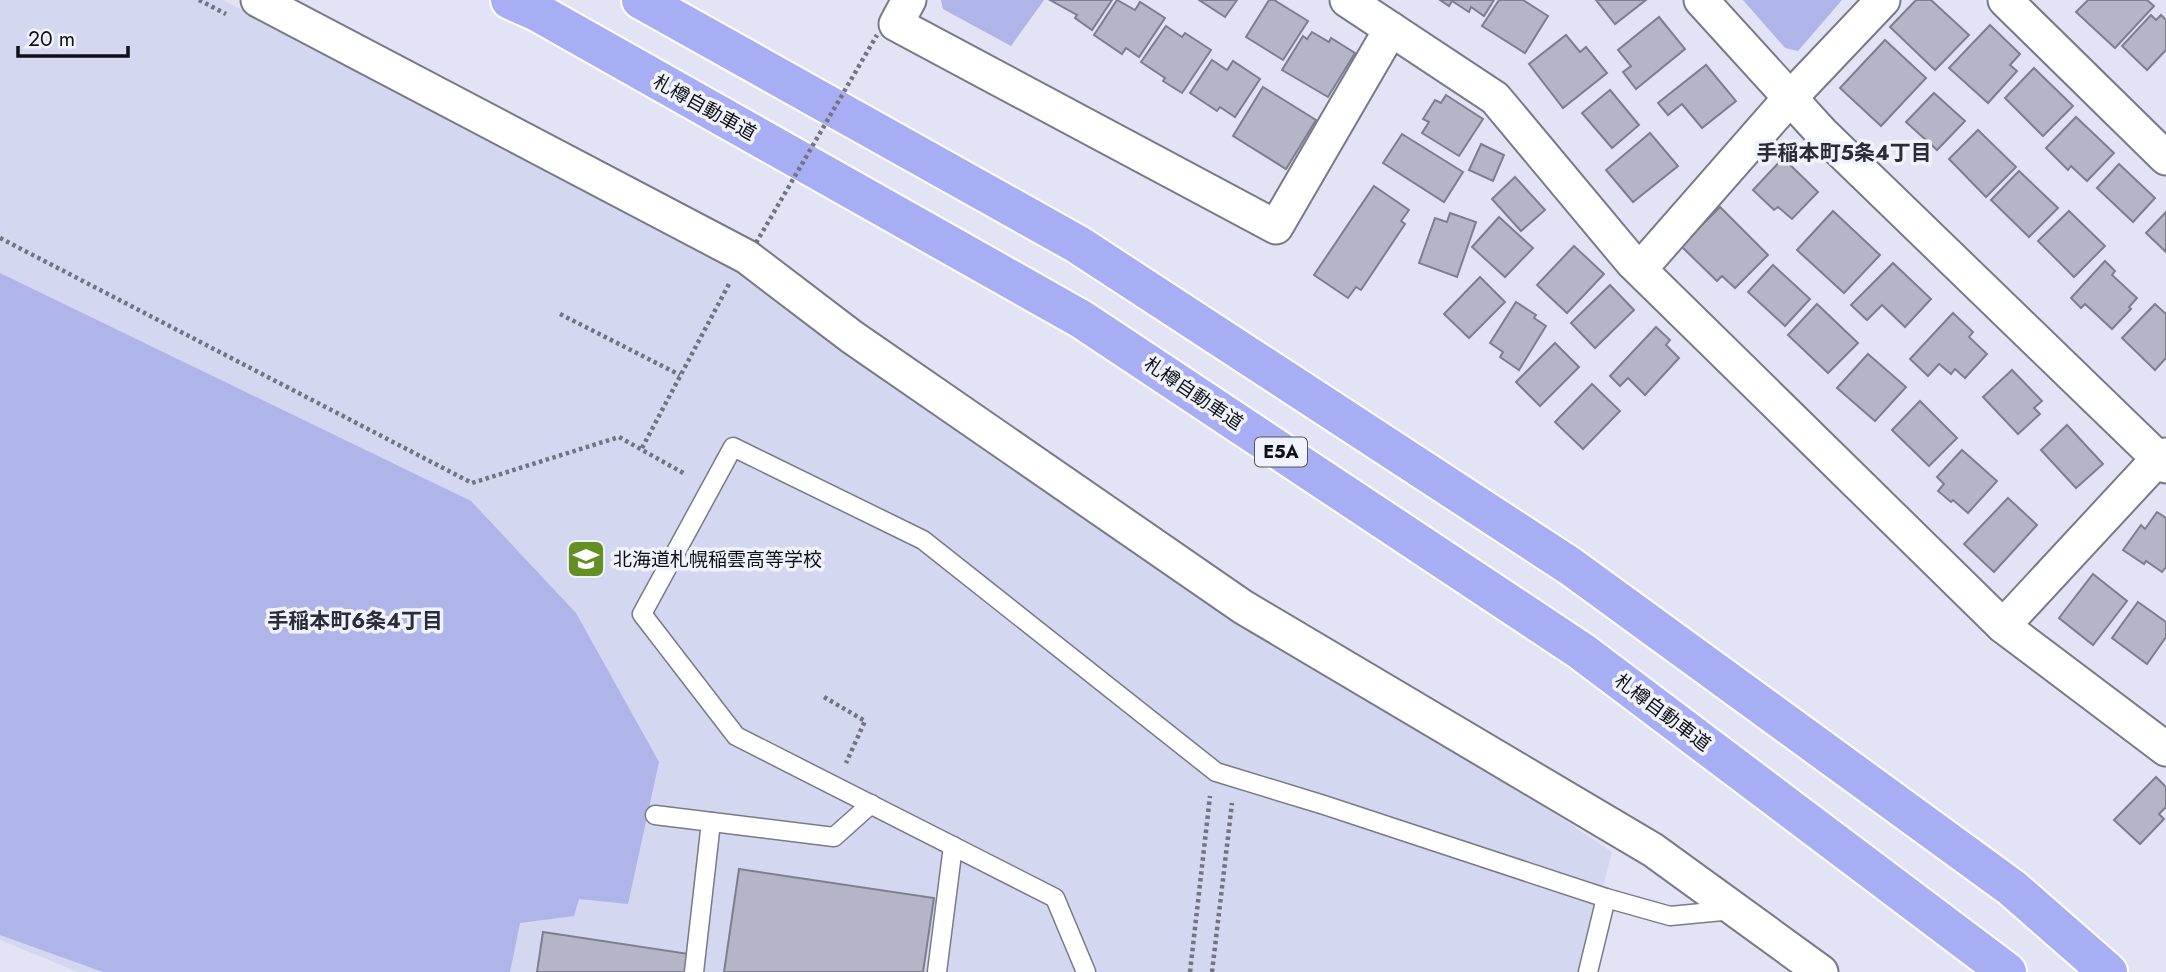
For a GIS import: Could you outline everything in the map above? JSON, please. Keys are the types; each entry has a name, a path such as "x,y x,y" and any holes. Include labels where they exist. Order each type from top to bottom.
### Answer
{"highway":[{"name":"札樽自動車道","path":"510,0 537,12 1082,319 1581,651 2007,972"},
{"path":"641,0 1077,244 1570,566 2012,888 2108,972"}],"street":[{"path":"258,0 747,257 852,337 1244,607 1653,850 1821,972"},
{"path":"909,0 896,24 1276,227 1391,29"},
{"path":"1347,0 1496,98 1640,270 2003,626 2166,749"},
{"path":"1702,0 1822,133 2163,460 2003,626"},
{"path":"1640,270 1790,98 1883,0"},
{"path":"2005,0 2166,158"}],"lane":[{"path":"1086,972 1055,898 736,736 642,614 733,447 923,540 1216,772 1606,898 1670,916 1736,910"},
{"path":"655,815 834,837 871,804"},
{"path":"694,972 711,822"},
{"path":"937,972 953,846"},
{"path":"1588,972 1606,898"}],"path":[{"path":"756,243 877,36"},
{"path":"0,238 472,483 619,437 686,473 680,485"},
{"path":"642,449 725,290"},
{"path":"560,314 680,375"},
{"path":"824,697 865,721 845,766 833,760"},
{"path":"1211,792 1222,796"},
{"path":"1212,972 1232,799"},
{"path":"1190,972 1209,803"}],"shaded area":[{"name":"北海道札幌稲雲高等学校","path":"0,0 223,0 734,266 1612,852 1581,972 78,972 0,940"},
{"path":"941,0 1044,0 1011,46 943,9"},
{"path":"1743,0 1842,0 1798,51 1785,48"},
{"path":"0,273 471,501 576,613 659,762 628,904 579,899 574,916 520,923 510,972 103,972 0,935"}],"building":[{"path":"1050,0 1112,0 1092,30 1075,18 1077,15"},
{"path":"1117,0 1135,10 1140,2 1165,18 1139,57 1126,48 1122,54 1094,35"},
{"path":"1199,0 1237,0 1225,17"},
{"path":"1269,0 1274,0 1308,21 1283,60 1246,37"},
{"path":"1440,0 1494,0 1484,16 1471,7 1469,12 1452,1 1449,6"},
{"path":"1499,0 1523,0 1548,16 1525,53 1482,26"},
{"path":"1596,0 1646,0 1615,24"},
{"path":"1916,0 1931,0 1969,35 1935,70 1890,27"},
{"path":"2088,0 2147,0 2154,6 2115,48 2076,12"},
{"path":"2151,15 2156,20 2161,15 2166,20 2166,50 2147,70 2122,46"},
{"path":"1659,17 1685,49 1636,89 1623,72 1631,66 1618,50"},
{"path":"1990,25 2020,54 2010,65 2017,71 1988,103 1949,68"},
{"path":"1166,26 1182,37 1185,33 1211,50 1182,93 1141,62"},
{"path":"1312,32 1329,42 1331,38 1355,53 1328,97 1282,70 1303,36 1307,39"},
{"path":"1566,35 1580,52 1586,47 1607,73 1563,108 1529,64"},
{"path":"1885,40 1926,78 1881,126 1840,88"},
{"path":"1212,60 1227,70 1233,61 1260,79 1235,117 1220,107 1217,111 1190,93"},
{"path":"1706,65 1736,101 1702,128 1682,104 1668,115 1658,103"},
{"path":"2034,68 2073,106 2043,136 2005,98"},
{"path":"1263,87 1316,120 1286,169 1233,136"},
{"path":"1610,90 1639,125 1612,148 1582,113"},
{"path":"1934,93 1965,121 1937,150 1906,122"},
{"path":"1446,95 1483,119 1459,156 1422,133 1429,122 1423,119 1435,100 1441,103"},
{"path":"2076,117 2114,153 2087,181 2071,166 2068,170 2046,148"},
{"path":"1978,130 2016,167 1986,197 1949,159"},
{"path":"1650,133 1678,166 1633,202 1606,170"},
{"path":"1402,134 1463,172 1444,202 1383,163"},
{"path":"1481,144 1504,155 1493,181 1469,170"},
{"path":"1783,158 1818,192 1792,219 1778,207 1774,210 1753,190"},
{"path":"2119,164 2155,198 2133,222 2097,188"},
{"path":"2019,171 2058,208 2029,237 1991,200"},
{"path":"1515,177 1545,210 1521,231 1492,199"},
{"path":"1374,186 1409,210 1401,221 1405,224 1361,290 1356,287 1348,298 1314,275"},
{"path":"1720,207 1768,255 1735,288 1722,276 1717,281 1681,246"},
{"path":"1833,211 1880,255 1844,293 1797,250"},
{"path":"2069,211 2105,246 2074,277 2038,241"},
{"path":"2166,212 2166,252 2146,233"},
{"path":"1450,213 1476,222 1457,277 1419,263 1435,218 1447,222"},
{"path":"1499,217 1533,248 1505,277 1472,247"},
{"path":"1574,246 1604,274 1567,313 1537,285"},
{"path":"2105,261 2115,271 2112,275 2137,298 2129,307 2131,309 2112,329 2085,304 2081,308 2071,298"},
{"path":"1893,263 1931,299 1905,327 1882,305 1867,320 1851,305"},
{"path":"1773,265 1810,299 1785,326 1748,292"},
{"path":"1480,277 1505,302 1469,338 1444,314"},
{"path":"1610,285 1634,310 1595,348 1571,323"},
{"path":"1516,302 1536,315 1534,318 1546,326 1519,370 1500,357 1503,352 1490,343"},
{"path":"1817,304 1858,343 1828,373 1788,335"},
{"path":"2155,304 2166,314 2166,358 2155,370 2122,338"},
{"path":"1953,313 1973,332 1969,337 1987,354 1965,378 1955,369 1951,374 1939,364 1928,376 1910,359"},
{"path":"1656,327 1670,340 1666,345 1679,358 1645,395 1628,378 1620,386 1610,376"},
{"path":"1555,343 1579,367 1540,406 1516,382"},
{"path":"1868,354 1906,387 1875,421 1837,388"},
{"path":"2012,370 2042,401 2034,408 2040,414 2018,434 1983,397"},
{"path":"1592,384 1620,411 1583,449 1555,422"},
{"path":"1920,401 1957,438 1929,466 1892,430"},
{"path":"2067,425 2103,464 2076,488 2041,450"},
{"path":"1962,450 1997,481 1968,513 1938,491 1944,484 1937,477"},
{"path":"2008,498 2037,525 1994,572 1964,544"},
{"path":"2157,512 2166,518 2166,567 2162,572 2123,550 2141,525 2145,529"},
{"path":"2093,574 2127,601 2093,645 2059,618"},
{"path":"2138,602 2166,622 2166,637 2147,664 2112,638"},
{"path":"2156,777 2166,787 2166,807 2159,814 2164,819 2140,844 2114,820"},
{"path":"739,869 934,898 923,972 724,972"},
{"path":"543,932 689,954 687,972 537,972"}],"place":[{"name":"北海道札幌稲雲高等学校","path":"586,559"}],"district":[{"name":"手稲本町5条4丁目","path":"1844,153"},
{"name":"手稲本町6条4丁目","path":"355,621"}]}
